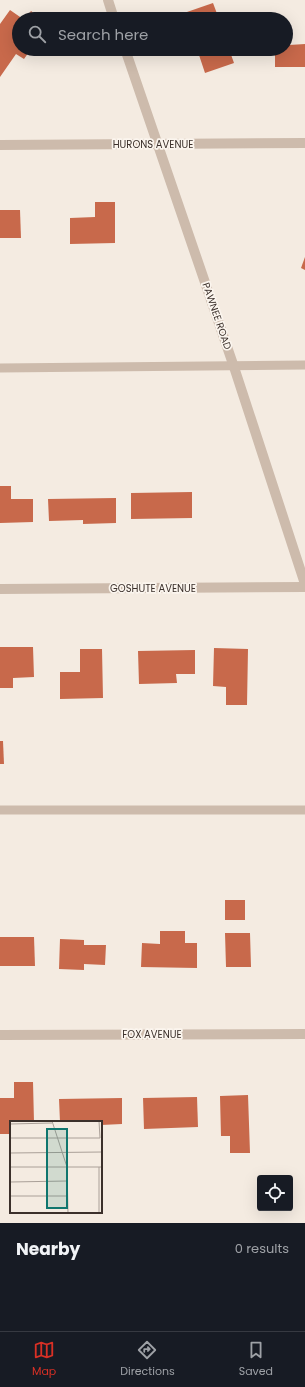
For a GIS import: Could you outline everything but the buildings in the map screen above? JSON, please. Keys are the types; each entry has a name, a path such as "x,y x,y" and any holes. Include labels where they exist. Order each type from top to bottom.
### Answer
{"street":[{"path":"108,0 112,12"},
{"name":"PAWNEE ROAD","path":"127,56 234,367 305,586"},
{"name":"HURONS AVENUE","path":"0,145 305,143"},
{"name":"GOSHUTE AVENUE","path":"0,589 305,586"},
{"name":"FOX AVENUE","path":"0,1035 305,1034"}],"lane":[{"path":"0,368 234,367 305,365"},
{"path":"0,810 305,810"}]}
